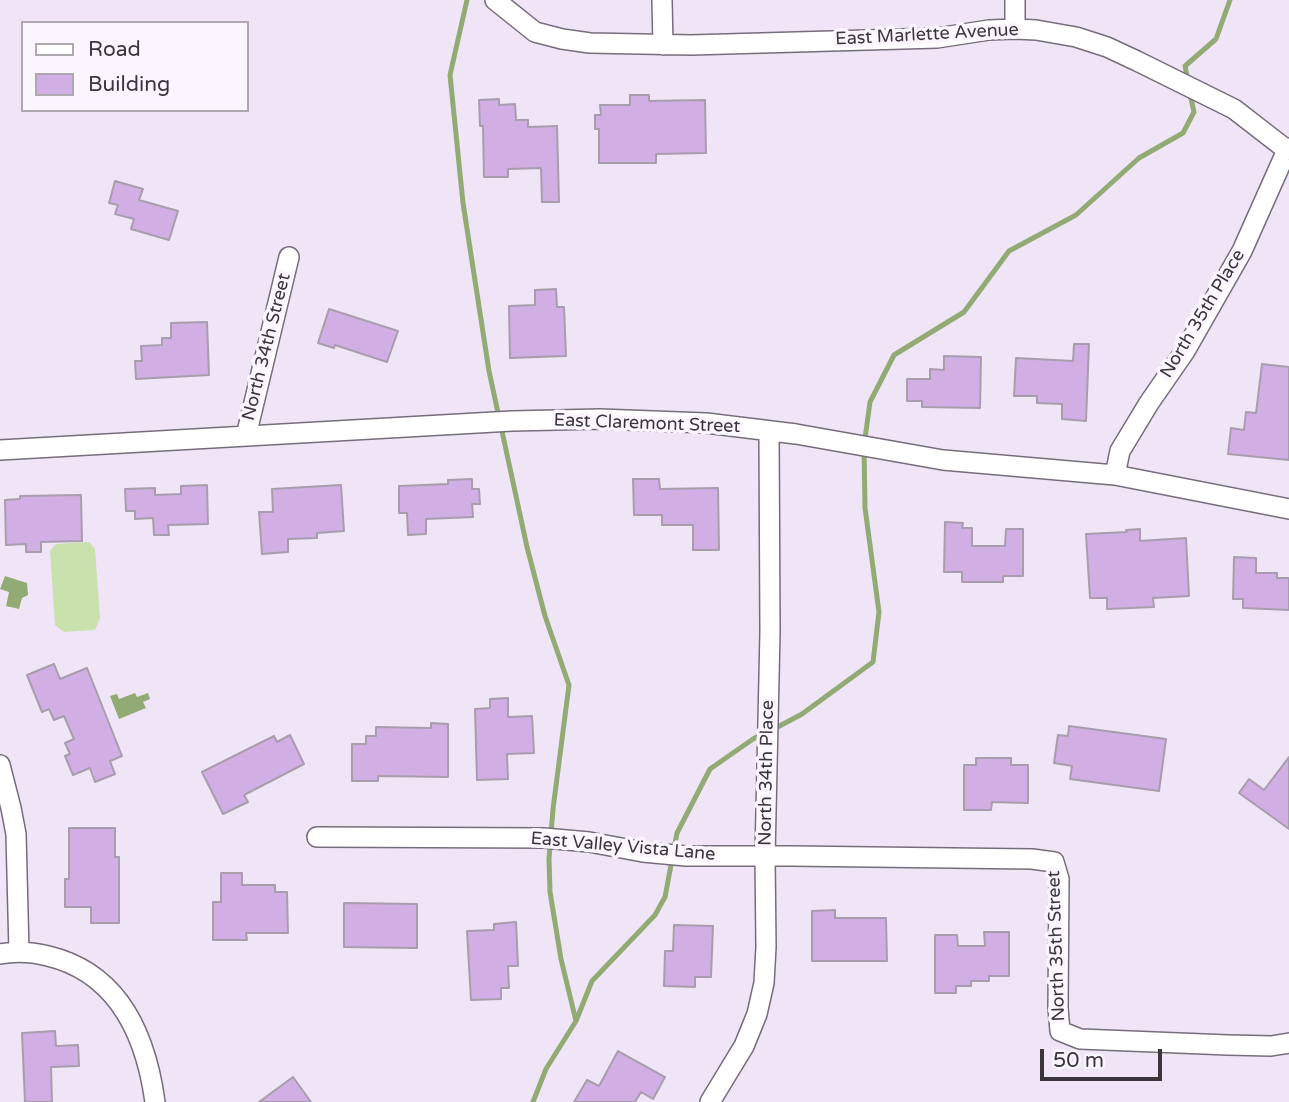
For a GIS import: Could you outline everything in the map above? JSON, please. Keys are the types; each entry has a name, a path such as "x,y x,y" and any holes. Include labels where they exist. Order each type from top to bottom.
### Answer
{"street":[{"name":"East Marlette Avenue","path":"495,0 535,32 590,43 663,45 937,38 1015,29 1076,37 1107,47 1234,109 1288,149"},
{"path":"662,0 663,45"},
{"path":"1015,0 1015,29"},
{"name":"North 35th Place","path":"1115,475 1120,451 1185,351 1242,251 1288,149"},
{"name":"North 34th Street","path":"246,436 289,257"},
{"name":"East Claremont Street","path":"0,450 490,422 626,420 706,424 796,434 943,460 1115,475 1289,509"},
{"name":"North 34th Place","path":"710,1102 744,1046 762,993 766,947 765,856 770,632 769,431"},
{"path":"0,765 3,790 11,808 16,834 9,953 40,954 61,959 86,971 108,987 127,1013 143,1046 155,1102"},
{"name":"East Valley Vista Lane","path":"317,836 544,838 687,856 1032,859 1054,862"},
{"name":"North 35th Street","path":"1054,862 1059,879 1060,1031 1080,1039 1271,1046 1289,1043"}],"shaded area":[{"path":"89,542 95,549 100,618 95,630 64,632 55,625 50,551 56,544"},
{"path":"5,576 27,583 28,595 22,598 19,609 6,606 9,592 0,589"},
{"path":"135,693 137,697 148,693 150,699 143,702 146,708 119,719 110,696 117,694 119,699"}],"building":[{"path":"630,95 649,95 649,101 705,100 706,153 656,154 656,163 599,163 599,129 595,129 595,115 601,115 600,105 630,105"},
{"path":"499,99 499,105 515,104 516,120 528,120 528,127 557,126 559,202 542,202 541,168 508,169 508,177 484,177 483,126 480,126 479,100"},
{"path":"115,181 143,189 139,200 178,211 169,240 131,229 134,219 115,214 118,205 109,203"},
{"path":"556,289 557,307 564,307 566,356 510,358 509,306 535,305 535,290"},
{"path":"329,309 398,331 387,362 335,345 334,348 318,343"},
{"path":"207,322 209,375 136,379 135,361 142,361 141,346 162,345 162,338 171,338 171,323"},
{"path":"1074,344 1089,344 1086,421 1062,419 1062,404 1037,403 1037,396 1014,396 1016,358 1073,361"},
{"path":"944,356 981,357 980,408 922,407 922,401 907,401 907,379 930,379 930,369 944,370"},
{"path":"1262,364 1289,367 1289,460 1228,454 1231,428 1244,430 1246,412 1256,413"},
{"path":"472,479 472,489 479,489 480,504 472,504 473,517 426,519 426,534 408,535 407,513 399,513 399,486 448,484 448,480"},
{"path":"633,479 659,479 660,489 718,488 719,550 693,550 693,525 662,525 662,515 634,515"},
{"path":"207,485 208,524 168,525 169,535 154,535 153,518 135,519 135,511 126,511 125,489 155,488 155,495 181,494 181,486"},
{"path":"341,485 344,531 317,533 317,538 288,539 288,552 262,554 259,512 273,512 272,489"},
{"path":"81,495 82,541 41,542 41,552 26,552 26,544 6,545 5,500 20,499 20,496"},
{"path":"945,522 963,523 962,528 972,528 972,546 1005,546 1006,529 1023,529 1023,576 1003,576 1003,582 962,582 962,572 944,572"},
{"path":"1140,529 1140,541 1186,538 1189,596 1153,598 1154,607 1107,609 1107,598 1090,598 1086,534"},
{"path":"1234,557 1256,558 1256,573 1277,573 1277,578 1289,578 1289,610 1243,608 1243,599 1233,599"},
{"path":"54,664 60,679 87,668 122,756 110,761 115,774 95,782 90,768 73,775 65,756 70,754 65,743 74,739 64,716 54,720 49,709 42,712 27,675"},
{"path":"508,698 508,717 532,716 534,753 507,754 508,779 477,780 475,709 490,708 490,699"},
{"path":"431,723 448,724 448,777 378,776 378,781 352,781 352,744 366,744 366,736 376,736 376,727 431,728"},
{"path":"1069,726 1166,739 1159,791 1070,779 1072,766 1054,763 1058,735 1068,736"},
{"path":"290,735 304,764 244,795 248,802 223,814 202,772 274,736 277,742"},
{"path":"1289,757 1289,829 1239,793 1249,779 1264,790"},
{"path":"976,758 1011,758 1011,765 1028,765 1028,803 992,802 991,810 964,810 964,765 976,765"},
{"path":"69,828 115,828 115,857 119,857 119,923 91,923 91,907 65,907 65,879 69,879"},
{"path":"221,873 242,873 242,885 275,885 275,892 287,892 288,933 246,933 247,940 213,940 213,902 221,902"},
{"path":"344,903 417,904 417,948 344,947"},
{"path":"835,910 835,918 886,918 887,961 812,961 812,911"},
{"path":"516,922 518,966 508,966 509,988 501,988 501,999 471,1000 467,931 494,930 494,924"},
{"path":"674,925 713,926 711,977 695,977 695,987 664,986 665,951 673,951"},
{"path":"984,932 1009,932 1009,976 989,976 989,981 971,981 971,986 956,986 956,993 935,993 935,935 957,935 958,946 985,946"},
{"path":"55,1031 56,1046 78,1045 79,1066 51,1067 52,1102 25,1102 22,1033"},
{"path":"618,1051 665,1077 653,1099 641,1092 635,1102 574,1102 587,1080 599,1086"},
{"path":"293,1077 311,1102 259,1102"}],"waterway":[{"path":"467,0 450,75 463,203 489,371 527,547 545,616 569,685 549,859 550,892 561,959 576,1021"},
{"path":"1188,81 1185,66 1216,39 1230,0"},
{"path":"772,730 802,714 873,662 879,612 865,508 864,446 870,402 894,355 964,312 1009,251 1076,215 1139,158 1183,133 1194,112 1190,94"},
{"path":"533,1102 546,1069 576,1021 592,981 655,915 665,897 677,833 710,769 763,734"}]}
